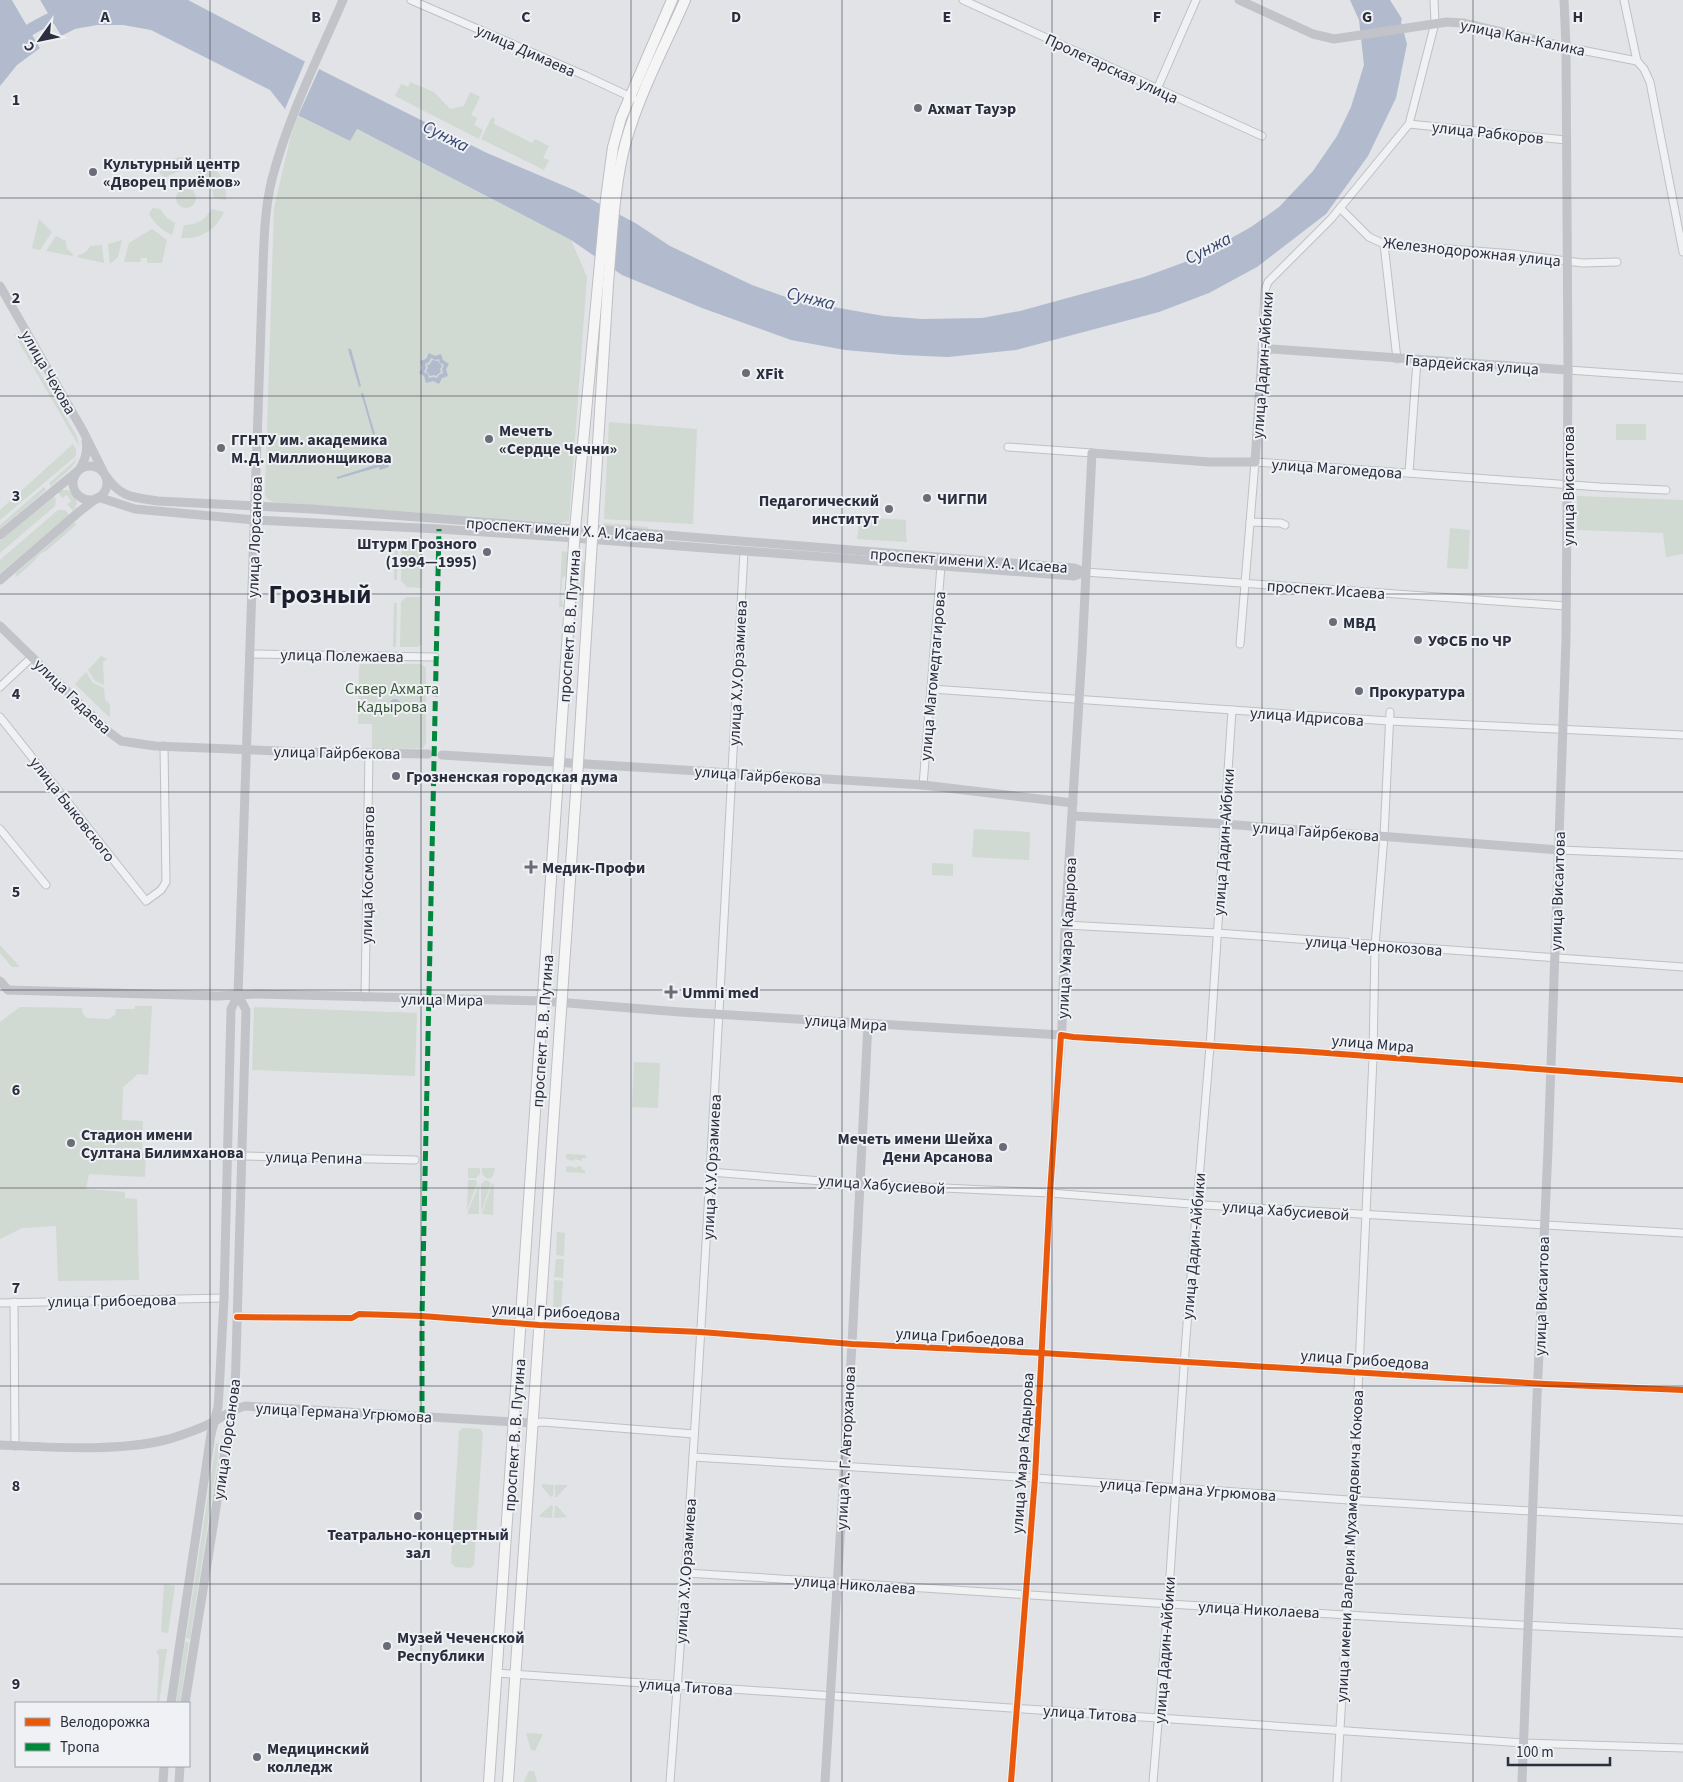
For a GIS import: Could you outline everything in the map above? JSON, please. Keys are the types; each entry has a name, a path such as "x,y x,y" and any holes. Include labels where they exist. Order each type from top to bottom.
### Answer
{"main road":[{"name":"улица Лорсанова","path":"170,1702 213,1422 218,1407 224,1298 231,1009 238,994 254,506 267,205 284,139 343,0"},
{"path":"603,282 606,199 621,118 672,0"},
{"path":"603,282 626,142 640,102 685,0"},
{"name":"улица Кан-Калика","path":"1238,0 1313,34 1334,40 1435,23 1463,23 1566,47"},
{"name":"улица Висаитова","path":"1522,1782 1551,1071 1566,606 1568,370 1564,0"},
{"name":"проспект В. В. Путина","path":"490,1782 575,534 603,282"},
{"name":"проспект В. В. Путина","path":"508,1782 578,763 592,535 603,282"},
{"name":"улица Чехова","path":"0,286 83,431 104,474"},
{"name":"Гвардейская улица","path":"1262,353 1272,349 1284,349 1397,359 1568,370"},
{"name":"улица Дадин-Айбики","path":"1255,462 1262,353"},
{"path":"83,431 87,444 87,453 85,461 74,478 74,484 77,493 85,499 97,498"},
{"name":"улица Магомедова","path":"1092,453 1209,462 1255,462"},
{"name":"улица Умара Кадырова","path":"1011,1782 1035,1478 1050,1193 1061,1035 1065,925 1080,700 1092,453"},
{"path":"0,535 80,470 94,466 104,474 107,485 106,489 0,580"},
{"name":"проспект имени Х. А. Исаева","path":"104,474 117,490 133,497 158,501 254,506 575,534"},
{"name":"проспект имени Х. А. Исаева","path":"97,498 105,498 128,508 255,520 745,542 1074,568 1085,572"},
{"name":"проспект имени Х. А. Исаева","path":"592,535 744,552 1074,576 1085,572"},
{"path":"744,552 745,542"},
{"name":"улица Гадаева","path":"0,626 117,738 126,743 246,750"},
{"name":"улица Гайрбекова","path":"246,750 428,754"},
{"name":"улица Гайрбекова","path":"442,755 924,785 1073,803"},
{"name":"улица Гайрбекова","path":"1073,816 1225,824 1559,850"},
{"path":"0,981 8,990 0,997"},
{"name":"улица Мира","path":"8,990 218,996 238,994 544,1001 868,1024 1061,1035"},
{"name":"улица Лорсанова","path":"185,1702 228,1432 234,1409 246,1010 238,994"},
{"name":"улица А. Г. Авторханова","path":"825,1782 852,1344 868,1024"},
{"name":"улица Германа Угрюмова","path":"0,1445 97,1447 136,1445 164,1440 213,1422 234,1409 245,1406 532,1423"},
{"path":"163,1782 164,1767"},
{"path":"178,1782 180,1767"}],"street":[{"name":"улица Димаева","path":"411,0 586,76 640,102"},
{"name":"Пролетарская улица","path":"963,0 1262,136"},
{"path":"1157,89 1196,0"},
{"name":"улица Дадин-Айбики","path":"1262,353 1268,282 1325,226 1410,124 1435,23 1434,0"},
{"path":"1624,0 1637,61 1650,82 1683,252"},
{"name":"улица Кан-Калика","path":"1566,47 1637,61"},
{"name":"улица Рабкоров","path":"1410,124 1566,140"},
{"name":"Железнодорожная улица","path":"1340,208 1368,237 1384,244 1514,254 1582,264 1617,262"},
{"path":"1384,244 1397,359"},
{"path":"1409,473 1417,360"},
{"name":"Гвардейская улица","path":"1568,370 1683,378"},
{"name":"улица Магомедова","path":"1008,447 1092,453"},
{"name":"улица Дадин-Айбики","path":"1240,644 1255,462"},
{"name":"улица Магомедова","path":"1255,462 1666,490"},
{"path":"1250,522 1285,525"},
{"name":"улица Х.У.Орзамиева","path":"670,1782 701,1332 744,552"},
{"name":"улица Магомедтагирова","path":"924,785 941,566"},
{"name":"проспект Исаева","path":"1085,572 1566,606"},
{"name":"улица Полежаева","path":"250,654 435,657"},
{"path":"0,687 32,657"},
{"name":"улица Идрисова","path":"932,689 1389,721 1683,735"},
{"name":"улица Дадин-Айбики","path":"1154,1782 1184,1362 1210,1046 1232,710"},
{"name":"улица имени Валерия Мухамедовича Кокова","path":"1337,1782 1353,1500 1366,1215 1373,1058 1375,946 1384,836 1390,712"},
{"name":"улица Быковского","path":"0,717 146,901 161,890 166,882 164,746"},
{"name":"улица Космонавтов","path":"365,997 369,752"},
{"path":"0,829 46,885"},
{"path":"1559,850 1683,855"},
{"name":"улица Чернокозова","path":"1065,925 1217,933 1683,967"},
{"name":"улица Мира","path":"1061,1035 1683,1080"},
{"name":"улица Репина","path":"153,1154 415,1160"},
{"name":"улица Хабусиевой","path":"710,1172 860,1184 1050,1193 1197,1205 1683,1233"},
{"name":"улица Грибоедова","path":"0,1303 224,1298"},
{"path":"14,1302 15,1446"},
{"name":"улица Грибоедова","path":"237,1317 349,1318 359,1314 422,1316 539,1325 701,1332 852,1344 1042,1353 1537,1384 1683,1390"},
{"name":"улица Германа Угрюмова","path":"532,1423 543,1422 694,1434"},
{"name":"улица Германа Угрюмова","path":"693,1457 1176,1487 1533,1512 1683,1520"},
{"name":"улица Николаева","path":"685,1574 1529,1626 1683,1633"},
{"name":"улица Титова","path":"497,1673 1524,1743 1683,1748"}],"green space":[{"path":"410,82 434,92 450,109 464,106 470,92 480,97 471,115 477,118 474,125 483,130 479,139 395,96 401,84 408,87"},
{"path":"298,116 350,141 356,129 571,240 587,277 569,521 560,523 274,502 267,499 265,495 274,208 291,135"},
{"path":"492,117 495,119 494,124 532,143 535,139 549,146 543,158 549,160 544,170 481,139"},
{"path":"182,157 191,157 188,170 165,177 160,174 163,164"},
{"path":"199,159 211,165 220,175 225,187 226,200 214,198 208,182 197,171"},
{"path":"186,188 193,191 196,198 193,205 186,208 179,205 176,198 179,191"},
{"path":"153,208 160,209 167,218 175,223 172,235 161,229 151,218 149,214"},
{"path":"212,209 224,212 217,224 201,235 181,238 184,225 200,221"},
{"path":"39,219 52,232 40,250 32,248"},
{"path":"152,229 167,240 162,263 147,263 147,258 141,258 140,262 124,262 129,243"},
{"path":"56,236 66,241 67,249 73,256 46,251"},
{"path":"122,240 118,257 110,264 108,244"},
{"path":"102,245 104,263 77,257 86,252 90,246"},
{"path":"14,334 19,336 76,435 80,448"},
{"path":"609,422 697,429 693,524 604,519"},
{"path":"1616,424 1646,424 1646,440 1616,440"},
{"path":"73,444 76,456 0,520 0,510"},
{"path":"78,458 71,468 51,486 49,483"},
{"path":"44,487 46,490 0,529 0,525"},
{"path":"68,490 75,496 77,504 73,511 67,504 71,501 67,495 62,498 58,492"},
{"path":"53,496 56,499 55,506 0,553 0,541"},
{"path":"1577,496 1683,500 1683,554 1666,557 1663,533 1577,530"},
{"path":"58,510 65,510 69,515 0,573 0,560"},
{"path":"860,517 906,520 907,542 857,539"},
{"path":"74,522 76,525 39,555 15,578 16,573"},
{"path":"604,523 648,527 648,529 603,526"},
{"path":"1450,528 1470,530 1468,569 1447,568"},
{"path":"395,539 398,540 397,580 394,580"},
{"path":"402,540 418,540 423,543 422,588 407,587 401,581"},
{"path":"562,551 567,552 568,555 566,575 562,578 561,599 564,607 559,607"},
{"path":"577,562 580,562 577,609 574,608"},
{"path":"582,562 586,562 582,609 579,609"},
{"path":"406,597 422,597 422,644 418,647 400,647 401,602"},
{"path":"394,603 397,603 396,647 393,647"},
{"path":"101,656 107,659 103,662 104,685 95,681 88,670"},
{"name":"Сквер Ахмата Кадырова","path":"360,664 421,664 426,668 426,743 423,748 372,750 372,724 358,724"},
{"path":"86,672 93,683 104,688 105,700 110,704 109,717 75,684"},
{"path":"974,829 1030,832 1029,860 972,857"},
{"path":"932,863 953,864 953,876 932,875"},
{"path":"0,945 20,967 12,967 0,953"},
{"name":"Стадион имени Султана Билимханова","path":"135,1006 152,1006 148,1075 138,1074 123,1087 122,1120 143,1121 142,1153 146,1153 145,1177 89,1174 86,1189 125,1192 125,1198 137,1199 139,1280 58,1281 56,1226 22,1228 0,1239 0,1022 20,1007 82,1008 83,1014 87,1018 109,1019 115,1015 116,1009 135,1009"},
{"path":"254,1007 417,1013 415,1076 252,1070"},
{"path":"634,1062 660,1063 658,1108 632,1107"},
{"path":"566,1154 586,1155 586,1158 582,1158 582,1161 575,1159 574,1161 566,1159"},
{"path":"566,1167 582,1167 585,1173 566,1172"},
{"path":"468,1168 480,1168 480,1174 476,1178 468,1178"},
{"path":"482,1168 495,1168 494,1174 490,1179 482,1174"},
{"path":"468,1180 476,1180 477,1183 467,1211"},
{"path":"486,1180 491,1183 481,1213 481,1184"},
{"path":"479,1184 479,1214 467,1214"},
{"path":"492,1184 494,1184 493,1215 482,1214"},
{"path":"557,1232 565,1233 564,1256 556,1255"},
{"path":"556,1259 564,1259 563,1278 554,1277"},
{"path":"554,1280 563,1281 561,1313 553,1313"},
{"path":"463,1428 480,1429 483,1433 474,1565 470,1568 455,1567 451,1563 459,1431"},
{"path":"216,1443 220,1444 190,1639 186,1638"},
{"path":"542,1484 554,1485 553,1496 551,1497 542,1487"},
{"path":"555,1485 568,1485 555,1497"},
{"path":"551,1505 553,1506 552,1518 540,1517 540,1515"},
{"path":"556,1505 567,1517 554,1518"},
{"path":"164,1584 175,1586 168,1633 161,1632"},
{"path":"185,1642 189,1642 180,1702 176,1702"},
{"path":"159,1649 167,1649 159,1702 157,1702 159,1655 156,1652"},
{"path":"526,1733 543,1734 535,1751 531,1750"},
{"path":"529,1771 534,1771 537,1782 524,1782"}],"water":[{"path":"0,0 12,0 40,48 17,65 0,86"},
{"name":"Сунжа","path":"40,0 188,0 323,71 487,153 574,190 637,224 670,246 752,285 794,300 884,316 922,319 982,318 1020,311 1144,277 1185,262 1251,227 1279,207 1313,171 1337,136 1351,107 1364,65 1359,20 1350,0 1390,0 1402,19 1401,22 1407,44 1396,98 1368,156 1326,214 1257,267 1209,293 1159,312 1016,350 948,357 845,350 791,340 702,308 622,275 571,240 357,129 350,141 285,109 270,90 151,30 123,25 97,25 75,29 61,36"},
{"path":"348,349 351,349 361,386 359,387"},
{"path":"429,353 435,356 441,354 443,360 449,364 446,369 448,376 442,378 439,384 433,381 426,383 424,376 419,373 422,368 420,361 426,359","holes":["431,358 439,359 440,363 444,365 443,373 437,378 429,378 428,374 424,372 425,364"]},
{"path":"432,360 438,361 442,366 441,372 436,376 430,376 426,371 427,365"},
{"path":"361,393 363,393 375,434 373,435"},
{"path":"386,458 389,467 380,470 379,467 337,479 337,477 378,464 378,461"},
{"path":"393,699 397,699 401,705 397,711 393,711 389,707 389,703"}],"pier":[{"path":"12,0 15,0 42,46 40,48"},
{"path":"37,0 40,0 61,36 58,37"},
{"path":"306,59 320,67 298,116 285,109"}],"waterway":[{"path":"0,52 31,29 65,12"}],"marked path":[{"path":"422,1416 422,1316 439,529"}],"cycle path":[{"path":"1011,1782 1035,1478 1050,1193 1061,1035 1683,1080"},
{"path":"237,1317 352,1318 359,1314 422,1316 539,1325 701,1332 852,1344 1042,1353 1546,1384 1683,1390"}],"place":[{"name":"Ахмат Тауэр","path":"918,108"},
{"name":"Культурный центр «Дворец приёмов»","path":"93,172"},
{"name":"XFit","path":"746,373"},
{"name":"Мечеть «Сердце Чечни»","path":"489,439"},
{"name":"ГГНТУ им. академика М.Д. Миллионщикова","path":"221,448"},
{"name":"ЧИГПИ","path":"927,498"},
{"name":"Педагогический институт","path":"889,509"},
{"name":"Штурм Грозного (1994—1995)","path":"487,552"},
{"name":"МВД","path":"1333,622"},
{"name":"УФСБ по ЧР","path":"1418,640"},
{"name":"Прокуратура","path":"1359,691"},
{"name":"Грозненская городская дума","path":"396,776"},
{"name":"Медик-Профи","path":"531,867"},
{"name":"Ummi med","path":"671,992"},
{"name":"Стадион имени Султана Билимханова","path":"71,1143"},
{"name":"Мечеть имени Шейха Дени Арсанова","path":"1003,1147"},
{"name":"Театрально-концертный зал","path":"418,1516"},
{"name":"Музей Чеченской Республики","path":"387,1646"},
{"name":"Медицинский колледж","path":"257,1757"}],"district":[{"name":"Грозный","path":"320,594"}]}
